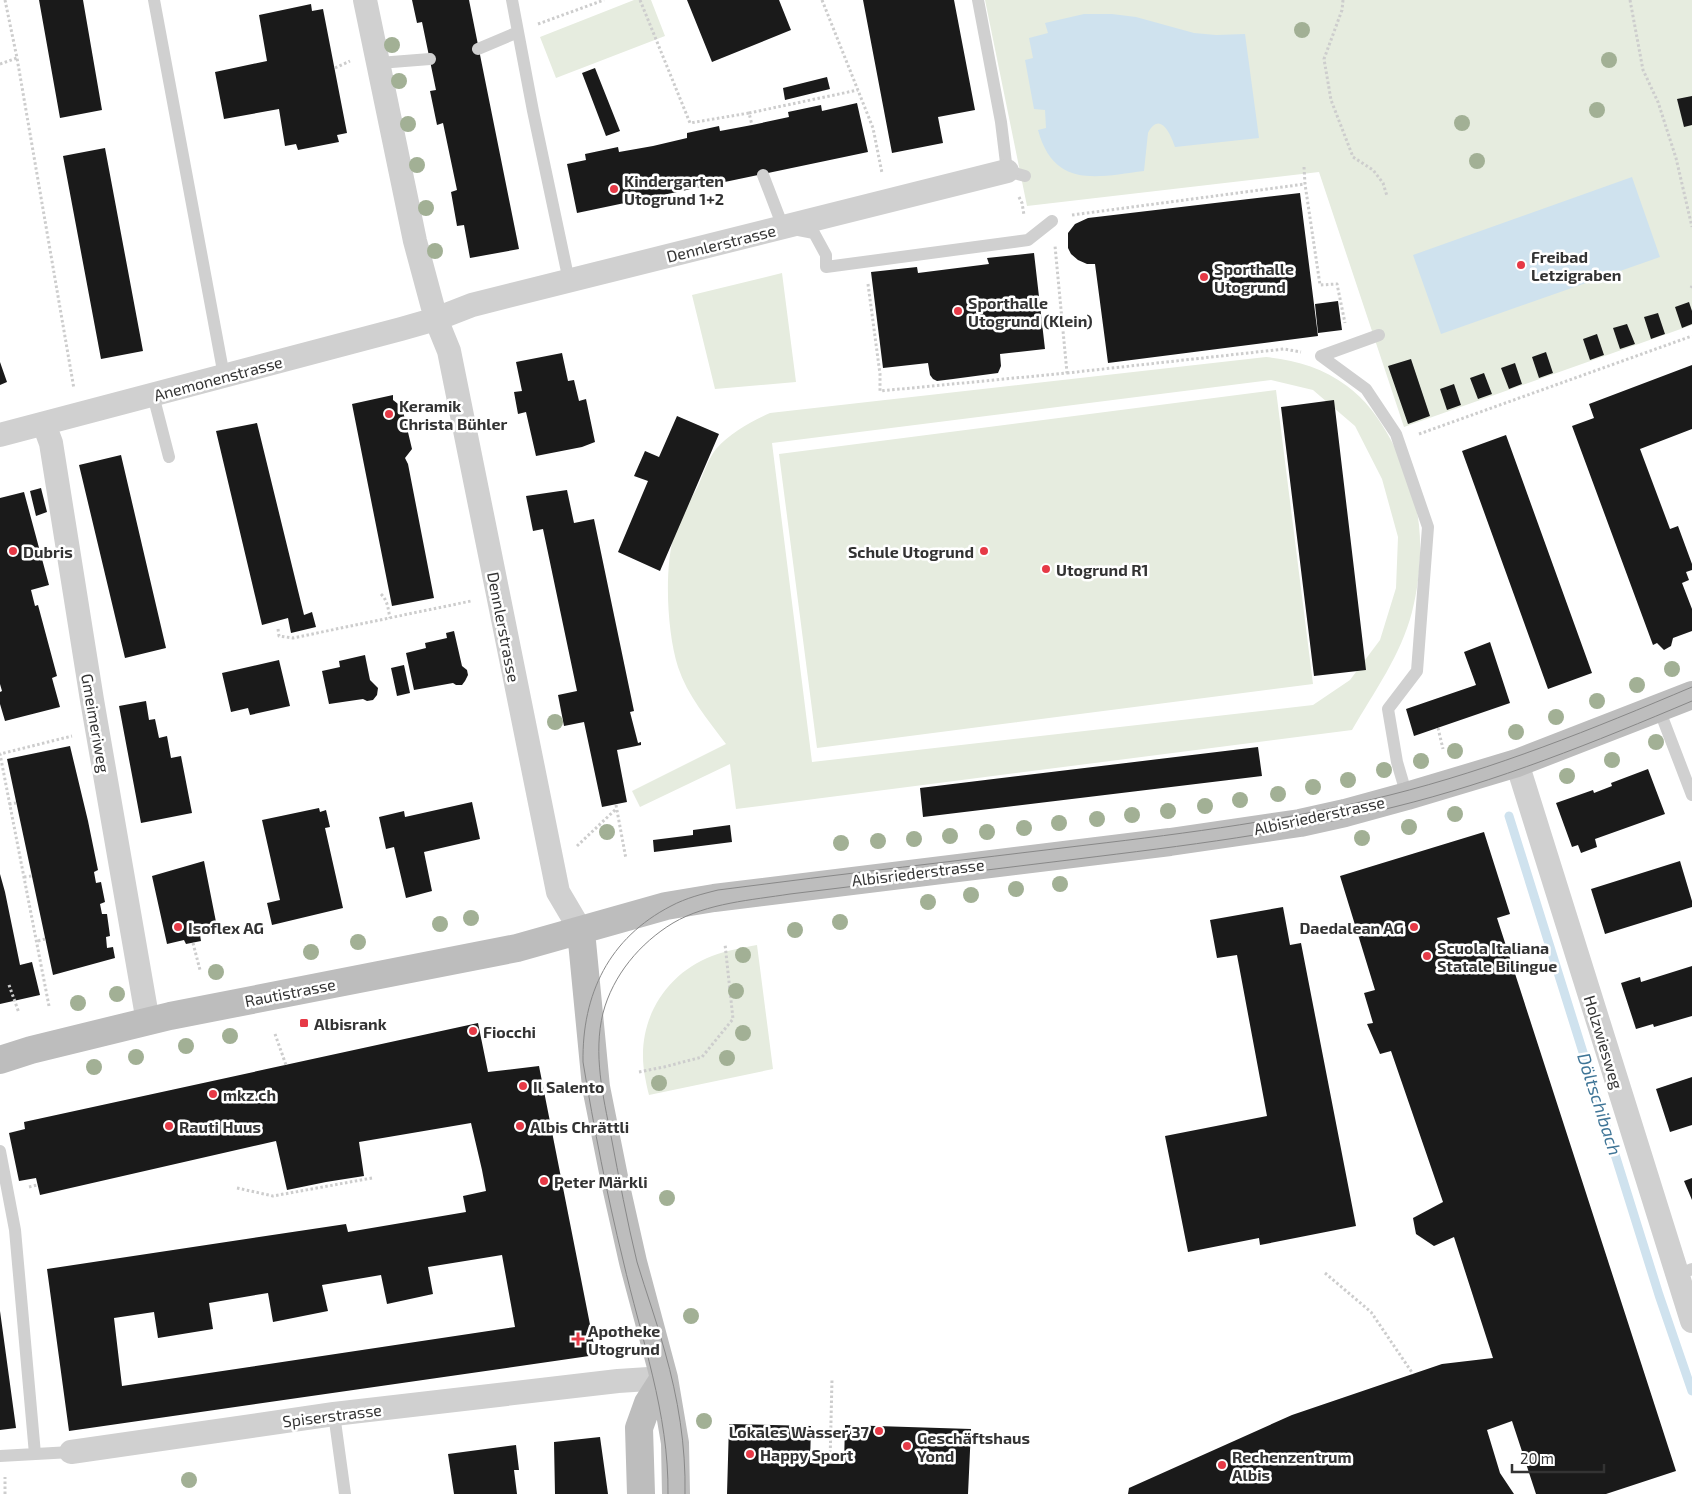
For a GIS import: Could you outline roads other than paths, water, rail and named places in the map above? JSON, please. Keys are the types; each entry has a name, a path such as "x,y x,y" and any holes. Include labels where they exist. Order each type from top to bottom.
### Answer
{"main road":[{"name":"Albisriederstrasse","path":"581,931 666,906 714,898 1300,823 1407,796 1517,763 1659,710 1692,695"},
{"name":"Rautistrasse","path":"0,1060 31,1050 170,1016 516,948 581,931"},
{"path":"581,931 596,1086 629,1244 664,1378 675,1443 676,1494"},
{"path":"641,1494 639,1428 648,1402 664,1378"}],"street":[{"name":"Dennlerstrasse","path":"366,0 415,241 436,319 449,351 558,892 581,931"},
{"name":"Dennlerstrasse","path":"436,319 472,305 569,280 888,201 1016,174"},
{"name":"Anemonenstrasse","path":"0,435 436,319"},
{"name":"Gmeimeriweg","path":"44,424 50,443 97,730 148,1022"},
{"name":"Holzwiesweg","path":"1517,763 1685,1272 1692,1321"},
{"name":"Spiserstrasse","path":"71,1452 334,1414 618,1381 664,1378"}],"lane":[{"path":"154,0 224,376"},
{"path":"512,0 533,111 569,280"},
{"path":"978,0 1001,122 1016,174"},
{"path":"478,49 518,32"},
{"path":"379,64 430,59"},
{"path":"763,175 783,227 814,233 826,255 826,267 1028,240 1052,221"},
{"path":"1380,335 1321,356 1366,389 1396,434 1428,527 1417,671 1388,709 1396,762 1407,796"},
{"path":"152,395 169,457"},
{"path":"1659,710 1692,795"},
{"path":"0,1151 15,1230 35,1454"},
{"path":"334,1414 346,1494"},
{"name":"Spiserstrasse","path":"0,1456 71,1452"}],"water":[{"path":"1084,14 1112,14 1136,17 1194,33 1216,35 1245,34 1259,138 1175,147 1168,131 1161,124 1157,124 1148,133 1144,171 1094,176 1079,175 1066,170 1055,162 1045,149 1038,130 1046,128 1045,110 1034,109 1025,60 1033,58 1029,38 1048,33 1045,23"},
{"path":"1632,177 1660,257 1441,334 1413,255"}],"waterway":[{"name":"Döltschibach","path":"1509,816 1659,1295 1692,1391"}],"tram line":[{"path":"668,1494 664,1434 659,1405 612,1211 596,1137 583,1062 584,1037 588,1013 594,991 603,970 631,934 649,919 682,901 718,890 1201,830 1277,819 1352,804 1429,785 1543,747 1692,687"},
{"path":"685,1494 683,1440 677,1404 670,1369 633,1247 605,1106 599,1059 600,1028 603,1013 614,986 629,961 661,931 686,916 715,907 745,901 1196,844 1355,816 1470,786 1582,746 1692,701"}],"place":[{"name":"Kindergarten Utogrund 1+2","path":"614,189"},
{"name":"Freibad Letzigraben","path":"1521,265"},
{"name":"Sporthalle Utogrund","path":"1204,277"},
{"name":"Sporthalle Utogrund (Klein)","path":"958,311"},
{"name":"Keramik Christa Bühler","path":"389,414"},
{"name":"Dubris","path":"13,551"},
{"name":"Schule Utogrund","path":"984,551"},
{"name":"Utogrund R1","path":"1046,569"},
{"name":"Isoflex AG","path":"178,927"},
{"name":"Daedalean AG","path":"1414,927"},
{"name":"Scuola Italiana Statale Bilingue","path":"1427,956"},
{"name":"Albisrank","path":"304,1023"},
{"name":"Fiocchi","path":"473,1031"},
{"name":"Il Salento","path":"523,1086"},
{"name":"mkz.ch","path":"213,1094"},
{"name":"Rauti Huus","path":"169,1126"},
{"name":"Albis Chrättli","path":"520,1126"},
{"name":"Peter Märkli","path":"544,1181"},
{"name":"Apotheke Utogrund","path":"578,1339"},
{"name":"Lokales Wasser 37","path":"879,1431"},
{"name":"Geschäftshaus Yond","path":"907,1446"},
{"name":"Happy Sport","path":"750,1454"},
{"name":"Rechenzentrum Albis","path":"1222,1465"}]}
